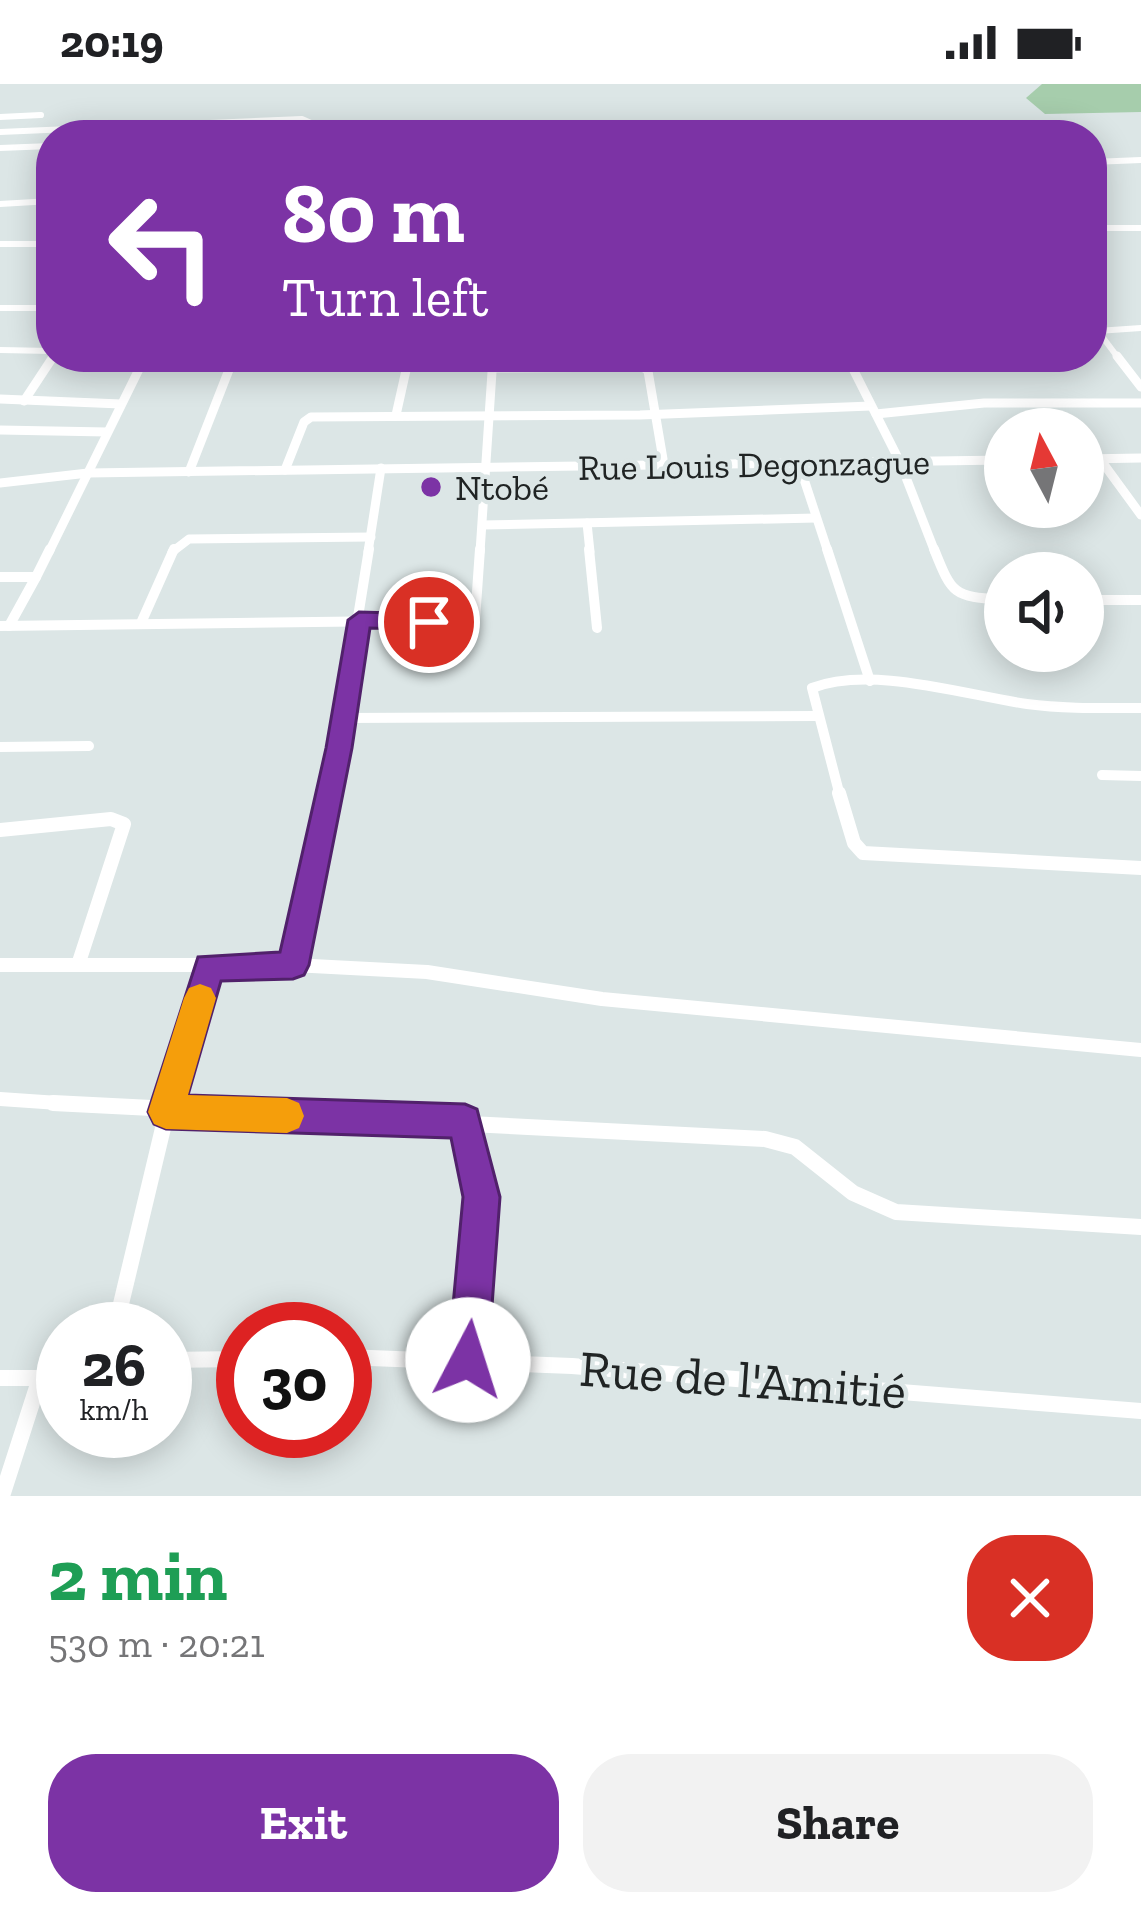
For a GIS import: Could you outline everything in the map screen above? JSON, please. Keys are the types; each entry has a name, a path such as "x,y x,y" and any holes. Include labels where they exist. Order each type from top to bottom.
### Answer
{"street":[{"path":"0,117 40,115"},
{"path":"0,132 36,130"},
{"path":"0,148 36,147"},
{"path":"1107,161 1141,160"},
{"path":"0,203 36,202"},
{"path":"1107,228 1141,228"},
{"path":"0,244 36,244"},
{"path":"0,308 36,308"},
{"path":"1107,327 1141,328"},
{"path":"1107,342 1140,385"},
{"path":"0,350 36,353"},
{"path":"25,400 41,372"},
{"path":"4,626 37,577 138,372"},
{"path":"189,472 228,372"},
{"path":"396,416 406,372"},
{"path":"4,626 476,620 492,372"},
{"path":"648,372 664,465"},
{"path":"854,372 900,462 950,589 962,597 984,599"},
{"path":"0,399 122,404"},
{"path":"285,470 307,419 1141,403"},
{"path":"0,430 107,432"},
{"path":"1104,459 1141,458"},
{"name":"Rue Louis Degonzague","path":"0,483 88,472 984,460"},
{"path":"800,464 870,681"},
{"path":"1104,464 1141,515"},
{"path":"293,965 344,718 381,468"},
{"path":"483,525 816,518"},
{"path":"587,523 598,628"},
{"path":"141,623 174,548 189,539 370,537"},
{"path":"0,577 37,577"},
{"path":"1104,600 1141,600"},
{"path":"1141,708 1033,704 870,681 815,683 816,716 854,843 863,853 1141,868"},
{"path":"344,718 816,716"},
{"path":"0,747 89,746"},
{"path":"1102,775 1141,776"},
{"path":"0,830 112,819 124,824 125,833 78,965"},
{"path":"0,965 293,965 427,972 602,999 1141,1050"},
{"path":"121,1302 166,1112 209,967"},
{"path":"0,1099 166,1112 465,1121 780,1142 804,1150 861,1198 889,1210 1141,1227"},
{"path":"465,1121 482,1197 468,1360"},
{"name":"Rue de l'Amitié","path":"372,1358 468,1360 1141,1411"},
{"path":"0,1378 36,1378"},
{"path":"2,1496 36,1390"}],"green space":[{"path":"1042,84 1141,84 1141,112 1045,114 1026,98"}],"slow traffic":[{"path":"200,998 166,1112 287,1116"}],"place":[{"name":"Ntobé","path":"431,487"}],"route":[{"path":"429,622 359,620 339,748 293,965 209,967 166,1112 465,1121 482,1197 468,1360"}]}
